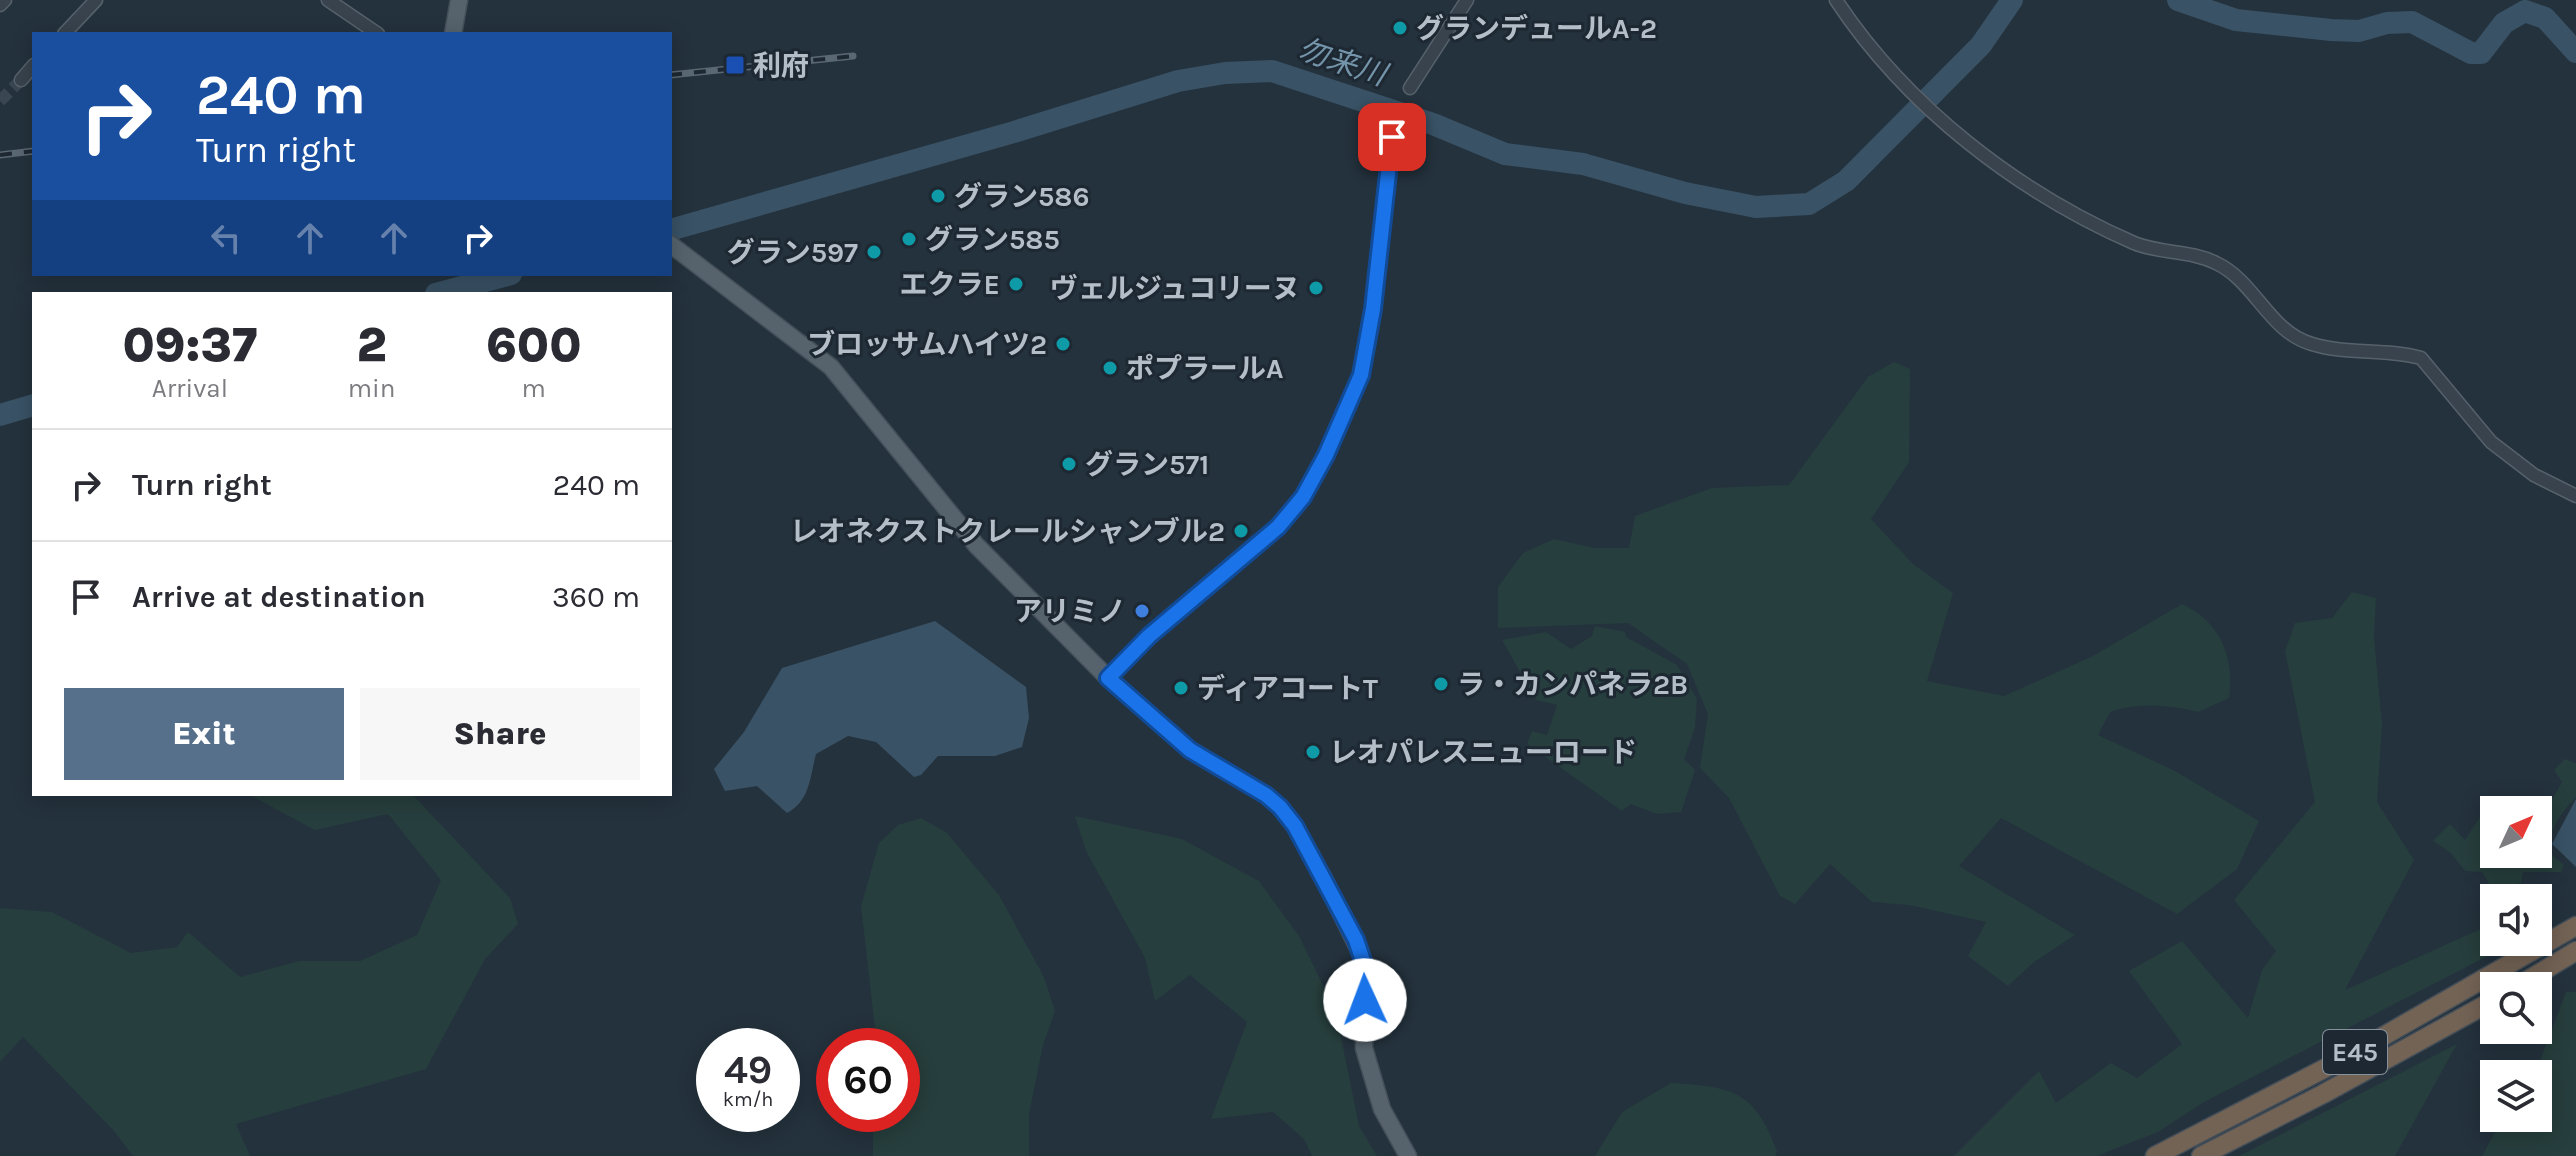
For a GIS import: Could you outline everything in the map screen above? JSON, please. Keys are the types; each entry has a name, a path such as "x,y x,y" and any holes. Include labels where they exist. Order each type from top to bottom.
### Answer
{"highway":[{"name":"E45","path":"2155,1156 2347,1057 2576,926"},
{"path":"2541,972 2570,955"},
{"name":"E45","path":"2201,1156 2323,1094 2480,1008"}],"main road":[{"path":"453,32 459,0"},
{"path":"672,246 839,374 976,545 1108,678 1190,750 1266,795 1295,826 1361,954 1365,974 1367,1059 1382,1109 1408,1156"}],"street":[{"path":"0,5 5,0"},
{"path":"66,32 96,0"},
{"path":"328,0 375,32"},
{"path":"1410,88 1467,0"},
{"path":"1836,0 1876,57 1897,77 1985,155 2042,195 2139,245 2170,253 2193,254 2217,263 2229,270 2283,329 2311,344 2421,358 2508,458 2576,496"},
{"path":"21,80 32,67"},
{"path":"1108,678 1149,636 1278,527 1303,497 1326,455 1361,375 1373,309 1392,137"}],"green space":[{"path":"1894,362 1910,369 1909,462 1871,519 1913,564 1953,593 1927,681 2004,696 2093,656 2182,604 2206,620 2222,642 2230,669 2229,698 2198,712 2154,706 2110,712 2098,735 2175,771 2259,821 2237,869 2177,914 2001,818 1959,866 2075,935 2034,962 2008,986 1968,956 1986,922 1909,905 1872,902 1830,864 1795,904 1780,896 1729,798 1700,768 1708,714 1687,664 1628,623 1498,628 1498,587 1523,553 1554,539 1594,548 1629,548 1635,516 1712,488 1789,485 1868,377"},
{"path":"2352,592 2376,598 2374,637 2382,724 2377,802 2414,860 2345,990 2480,929 2480,956 2488,956 2204,1102 2158,1132 2097,1156 1954,1156 2039,1071 2056,1103 2111,1063 2137,1078 2182,1044 2129,971 2182,941 2248,1018 2262,970 2276,951 2234,900 2315,802 2285,651 2295,623 2332,618"},
{"path":"1595,626 1625,632 1626,637 1677,665 1697,699 1695,728 1684,759 1695,770 1681,812 1657,814 1631,804 1622,811 1527,744 1532,731 1547,735 1557,705 1536,700 1502,640 1546,632 1571,649 1592,636"},
{"path":"2565,759 2576,763 2576,797 2552,832 2552,800 2562,782 2554,770"},
{"path":"252,796 414,796 510,898 518,924 485,959 426,1069 236,1124 250,1156 133,1156 114,1131 23,1037 0,1062 0,908 52,912 131,953 177,947 188,932 240,977 299,961 360,961 417,935 441,880 388,814 315,830"},
{"path":"1075,816 1182,839 1259,881 1299,936 1336,1012 1359,1126 1377,1156 1312,1156 1304,1139 1273,1112 1211,1119 1247,1022 1190,975 1155,1001 1145,958 1086,851"},
{"path":"2480,817 2480,868 2552,868 2552,855 2564,865 2561,872 2523,872 2521,883 2489,884 2482,872 2465,871 2451,853 2433,841 2450,824 2465,840"},
{"path":"921,818 947,833 999,895 1044,977 1055,1011 1043,1045 1029,1114 1029,1156 873,1156 873,1132 920,1132 920,1028 875,1028 861,906 879,843 898,825"},
{"path":"2566,992 2576,992 2576,1156 2482,1156 2495,1132 2552,1132 2552,1060 2540,1060 2546,1044 2552,1044 2552,1029"},
{"path":"2457,1044 2395,1156 2239,1156"},
{"path":"1671,1083 1710,1087 1738,1095 1759,1115 1777,1151 1775,1156 1595,1156 1622,1112"}],"water":[{"path":"935,621 1026,687 1029,718 1022,747 995,756 938,756 921,775 914,777 876,742 848,736 816,754 805,795 787,813 757,786 725,791 714,769 744,732 782,668"},
{"path":"2576,799 2576,867 2552,844"}],"waterway":[{"name":"勿来川","path":"672,229 1014,132 1178,81 1225,73 1272,71 1433,124 1505,154 1583,164 1685,193 1756,207 1809,204 1846,181 1981,45 2012,0"},
{"path":"2178,0 2236,20 2331,30 2359,31 2387,23 2412,22 2471,53 2481,53 2504,23 2525,11 2545,18 2576,52"},
{"name":"勿来川","path":"444,292 504,276"},
{"name":"勿来川","path":"0,415 32,406"}],"tunnel":[{"path":"0,101 21,80"}],"railway":[{"path":"672,75 853,56"},
{"path":"0,155 32,151"}],"place":[{"name":"グランデュールA-2","path":"1400,28"},
{"name":"利府","path":"735,65"},
{"name":"グラン586","path":"938,196"},
{"name":"グラン585","path":"909,239"},
{"name":"グラン597","path":"874,252"},
{"name":"エクラE","path":"1016,284"},
{"name":"ヴェルジュコリーヌ","path":"1316,288"},
{"name":"ブロッサムハイツ2","path":"1063,344"},
{"name":"ポプラールA","path":"1110,368"},
{"name":"グラン571","path":"1069,464"},
{"name":"レオネクストクレールシャンブル2","path":"1241,531"},
{"name":"アリミノ","path":"1142,611"},
{"name":"ラ・カンパネラ2B","path":"1441,684"},
{"name":"ディアコートT","path":"1181,688"},
{"name":"レオパレスニューロード","path":"1313,752"}],"route":[{"path":"1365,1000 1364,964 1356,940 1295,826 1280,807 1266,795 1190,750 1108,678 1149,636 1291,514 1326,455 1361,375 1373,309 1392,137"}]}
